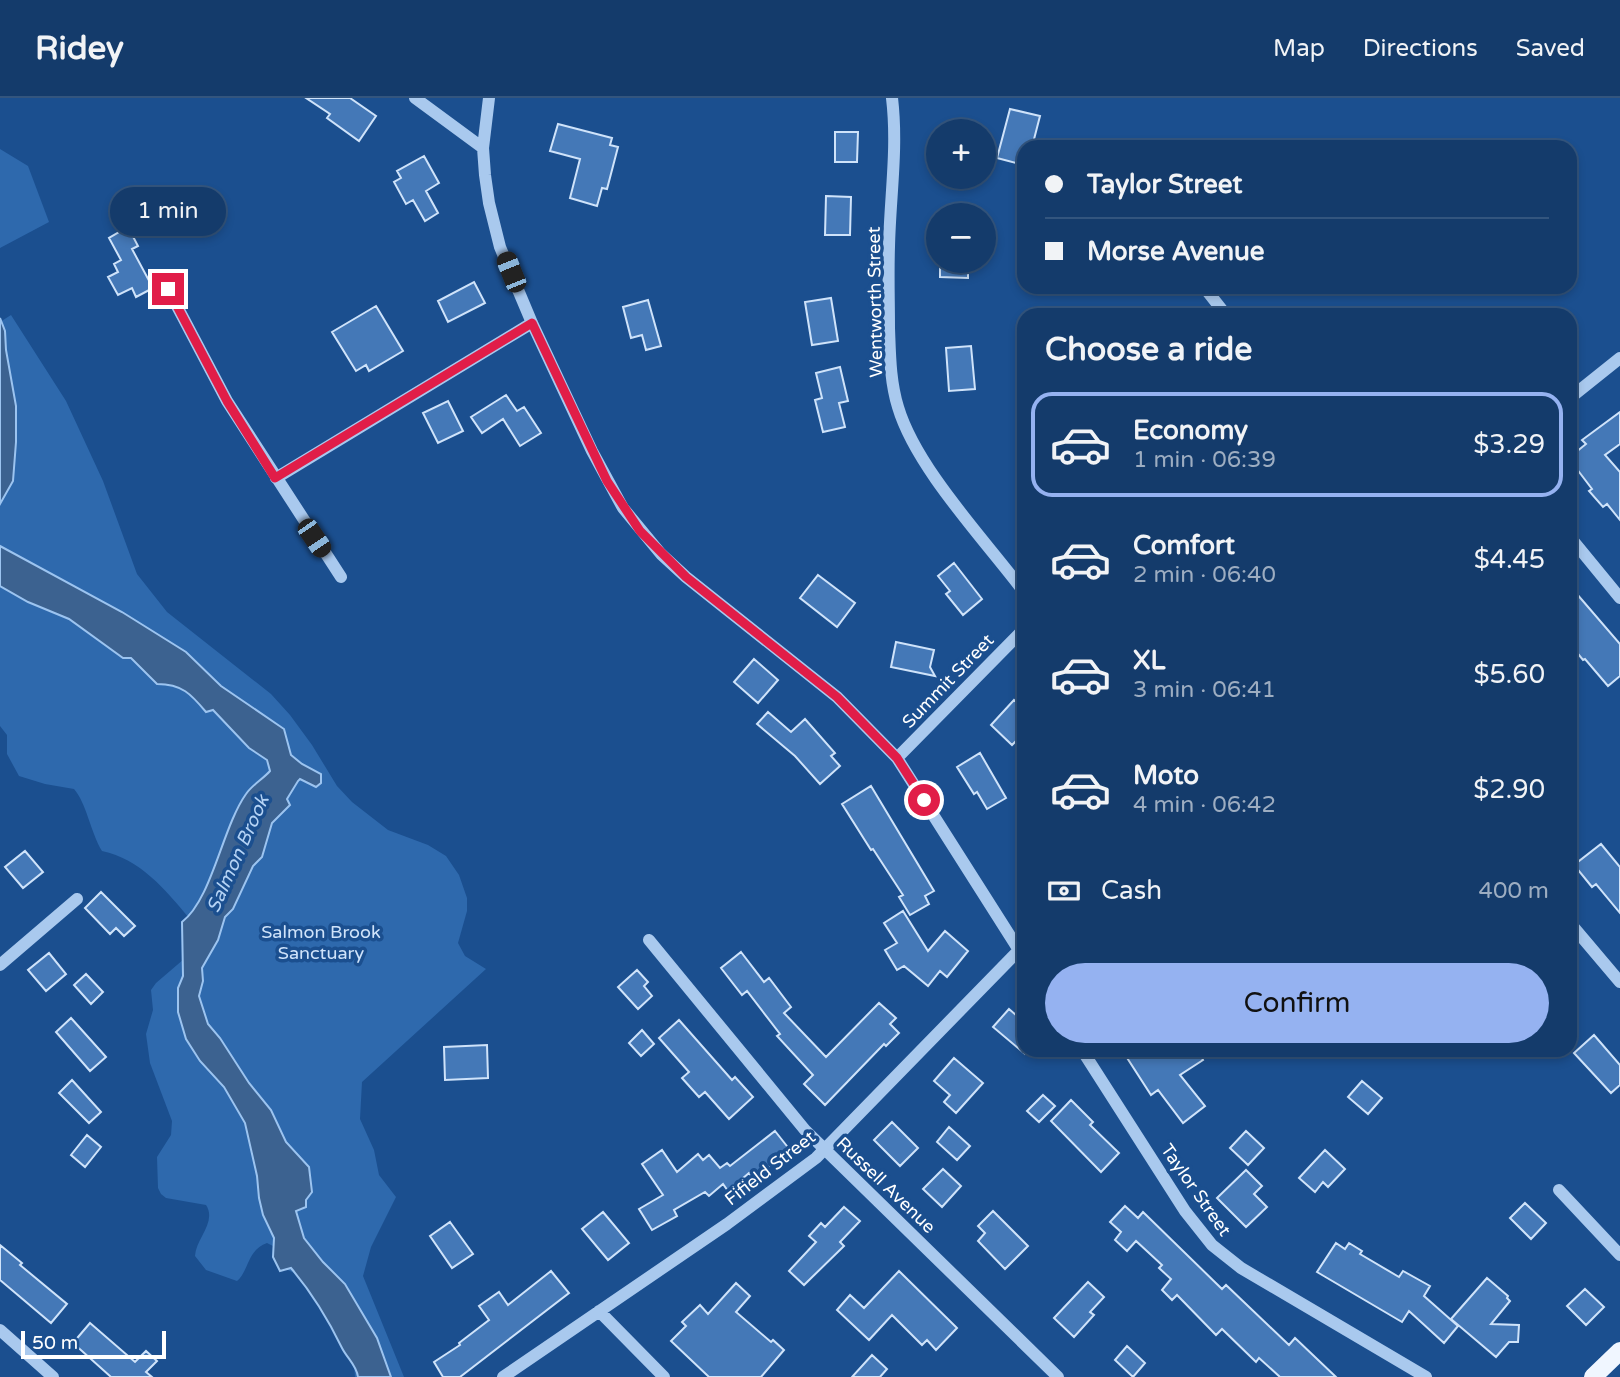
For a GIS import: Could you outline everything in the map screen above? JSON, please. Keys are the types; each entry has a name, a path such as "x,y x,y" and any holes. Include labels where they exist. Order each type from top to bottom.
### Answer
{"main road":[{"path":"1593,1377 1620,1351"}],"street":[{"path":"415,98 483,148"},
{"path":"489,98 483,148 494,225 532,323 607,481 640,531 686,577 837,697 897,758 1017,943"},
{"name":"Wentworth Street","path":"892,98 896,131 888,293 890,362 898,408 930,468 1017,583"},
{"path":"168,289 227,401 341,577"},
{"path":"1210,294 1220,308"},
{"path":"275,478 532,323"},
{"path":"1577,392 1620,358"},
{"path":"1577,546 1620,598"},
{"name":"Summit Street","path":"897,758 1017,636"},
{"path":"0,965 77,899"},
{"path":"1577,931 1620,982"},
{"name":"Russell Avenue","path":"649,940 795,1119 1058,1377"},
{"name":"Fifield Street","path":"503,1377 727,1224 825,1150 1017,956"},
{"name":"Taylor Street","path":"1086,1057 1185,1211 1212,1245 1241,1268 1421,1376"},
{"path":"1559,1190 1620,1255"},
{"path":"599,1311 664,1377"},
{"path":"0,1330 53,1377"}],"green space":[{"path":"0,149 28,166 49,222 0,248"},
{"name":"Salmon Brook Sanctuary","path":"11,315 66,401 103,481 137,574 167,612 271,694 290,715 337,786 352,802 388,830 428,845 446,856 459,875 467,898 467,911 458,943 465,956 486,969 362,1082 360,1119 374,1150 379,1175 396,1197 371,1247 363,1276 404,1377 355,1377 353,1352 300,1276 284,1268 277,1248 267,1243 260,1246 237,1281 206,1270 195,1256 208,1224 209,1211 206,1205 166,1198 158,1188 157,1157 171,1135 172,1121 150,1063 146,1034 153,1010 151,990 184,959 189,918 161,886 140,868 102,851 74,789 19,776 7,754 7,735 0,726 0,322"}],"water":[{"path":"0,318 5,331 16,406 16,442 13,481 0,504"},
{"name":"Salmon Brook","path":"0,546 122,612 186,652 221,686 284,729 291,755 321,774 321,783 316,787 300,779 298,781 287,799 290,805 272,823 262,857 253,866 233,909 225,917 218,940 202,968 203,981 199,996 208,1024 271,1110 286,1142 309,1167 312,1192 306,1200 306,1207 296,1211 304,1238 345,1284 377,1338 391,1377 358,1377 306,1287 291,1268 280,1271 273,1257 274,1238 263,1215 245,1123 224,1087 200,1061 186,1039 178,1012 178,988 183,976 182,922 201,897 238,808 248,791 270,771 267,760 249,748 213,710 206,712 185,691 157,684 131,658 123,658 69,619 28,602 0,586"}],"building":[{"path":"306,98 350,98 376,116 359,141 327,118 330,114"},
{"path":"1010,109 1040,116 1034,140 1017,140 1017,163 997,158"},
{"path":"558,124 612,138 610,145 618,147 607,189 602,188 597,206 570,198 580,159 550,151"},
{"path":"835,132 858,132 857,162 835,162"},
{"path":"424,156 439,183 426,191 438,213 425,221 413,200 406,204 394,182 401,178 397,171"},
{"path":"826,196 851,197 850,235 825,235"},
{"path":"128,227 138,246 132,249 153,288 136,297 132,288 118,295 108,277 118,272 114,264 121,260 109,238"},
{"path":"940,273 968,273 968,278 940,277"},
{"path":"474,282 485,303 448,322 438,301"},
{"path":"831,298 838,341 812,345 805,302"},
{"path":"648,300 661,346 646,350 642,335 631,338 623,307"},
{"path":"376,306 403,351 369,371 366,365 356,371 332,332"},
{"path":"971,346 975,389 949,391 946,348"},
{"path":"840,367 848,401 839,403 845,427 823,432 815,400 822,398 816,373"},
{"path":"506,395 517,411 524,407 541,433 520,446 503,419 482,433 471,417"},
{"path":"448,401 463,431 438,443 423,413"},
{"path":"1620,412 1620,444 1605,455 1620,472 1620,520 1607,504 1603,507 1589,491 1592,489 1577,469 1577,451 1586,444 1582,440"},
{"path":"954,563 982,599 963,615 946,594 950,591 938,576"},
{"path":"818,575 855,603 837,627 800,598"},
{"path":"1577,594 1620,644 1620,676 1608,686 1585,659 1577,653"},
{"path":"896,642 934,650 930,667 935,676 891,667"},
{"path":"754,659 778,680 758,703 734,682"},
{"path":"1014,700 1017,703 1017,740 1012,745 991,725"},
{"path":"768,712 791,732 805,719 835,753 831,756 840,766 820,784 795,756 757,724"},
{"path":"980,753 1006,798 987,809 957,767"},
{"path":"871,786 934,891 925,896 929,904 910,915 899,897 903,895 842,804"},
{"path":"1601,844 1620,867 1620,913 1596,884 1592,887 1577,869 1577,863"},
{"path":"25,851 43,872 23,888 5,867"},
{"path":"101,892 135,926 124,936 116,928 110,934 85,908"},
{"path":"903,911 928,951 945,931 968,951 947,977 940,971 928,986 904,966 897,970 885,950 897,943 884,923"},
{"path":"741,952 764,982 769,978 791,1007 784,1013 826,1057 879,1003 896,1018 890,1024 899,1033 886,1046 884,1044 825,1105 804,1084 813,1075 777,1036 780,1034 747,991 742,995 721,968"},
{"path":"49,953 66,974 46,991 28,970"},
{"path":"637,970 648,982 644,986 652,996 638,1009 618,987"},
{"path":"86,974 103,992 91,1004 74,985"},
{"path":"1009,1009 1017,1016 1017,1047 993,1027"},
{"path":"71,1018 106,1057 90,1071 56,1032"},
{"path":"679,1020 732,1080 735,1077 753,1097 729,1119 705,1092 699,1097 682,1078 689,1072 659,1038"},
{"path":"642,1030 654,1044 641,1056 629,1043"},
{"path":"1594,1035 1620,1065 1620,1085 1611,1093 1577,1056 1577,1050"},
{"path":"487,1045 488,1078 445,1080 444,1047"},
{"path":"1127,1057 1201,1057 1203,1060 1180,1075 1205,1106 1183,1123 1158,1090 1151,1095"},
{"path":"954,1058 983,1083 956,1113 944,1102 950,1095 934,1081"},
{"path":"72,1080 101,1112 89,1123 59,1093"},
{"path":"1362,1081 1382,1098 1368,1114 1348,1097"},
{"path":"1043,1095 1055,1106 1039,1122 1027,1111"},
{"path":"1071,1100 1093,1122 1090,1125 1119,1153 1101,1172 1051,1121"},
{"path":"892,1122 918,1148 900,1166 874,1140"},
{"path":"949,1127 970,1146 957,1160 937,1142"},
{"path":"775,1131 790,1150 753,1179 749,1173 728,1191 723,1184 709,1196 705,1192 674,1210 677,1216 652,1230 639,1209 663,1195 642,1164 662,1150 677,1172 698,1154 703,1160 709,1155 720,1168 727,1163 730,1166"},
{"path":"1246,1131 1264,1148 1248,1165 1230,1148"},
{"path":"87,1135 101,1147 85,1167 71,1155"},
{"path":"1325,1150 1345,1169 1328,1187 1323,1182 1315,1192 1299,1178"},
{"path":"943,1169 961,1186 942,1207 923,1189"},
{"path":"1246,1170 1262,1186 1254,1194 1267,1207 1246,1227 1217,1198"},
{"path":"1525,1203 1546,1223 1531,1239 1510,1218"},
{"path":"1125,1206 1138,1218 1143,1212 1222,1289 1226,1285 1289,1345 1295,1338 1336,1377 1280,1377 1259,1358 1256,1362 1222,1329 1216,1335 1177,1295 1172,1300 1162,1290 1171,1279 1159,1268 1162,1265 1136,1241 1127,1251 1115,1240 1121,1232 1110,1222"},
{"path":"844,1207 860,1221 840,1242 844,1246 804,1285 789,1271 816,1242 809,1236 821,1223 825,1227"},
{"path":"993,1211 1028,1246 1005,1269 978,1241 985,1233 978,1226"},
{"path":"603,1212 629,1243 608,1260 582,1229"},
{"path":"450,1222 473,1254 452,1268 430,1236"},
{"path":"1336,1243 1345,1249 1349,1243 1362,1251 1360,1254 1399,1277 1403,1271 1430,1286 1424,1296 1458,1326 1444,1343 1409,1311 1402,1322 1317,1272"},
{"path":"0,1245 67,1304 51,1323 0,1280"},
{"path":"551,1271 569,1293 460,1377 443,1377 434,1362 460,1345 459,1343 489,1320 479,1306 499,1292 508,1305"},
{"path":"899,1271 957,1328 936,1350 927,1340 922,1345 892,1315 869,1340 837,1310 850,1295 864,1308"},
{"path":"1487,1278 1508,1296 1510,1301 1491,1324 1519,1325 1518,1342 1509,1342 1496,1357 1451,1319"},
{"path":"1088,1282 1104,1297 1090,1312 1094,1315 1074,1337 1054,1318"},
{"path":"736,1283 750,1296 736,1312 784,1350 761,1377 709,1377 671,1341 686,1326 682,1322 700,1305 708,1314"},
{"path":"1585,1289 1604,1307 1586,1325 1567,1306"},
{"path":"90,1323 135,1362 146,1351 157,1361 146,1372 152,1377 111,1377 73,1343"},
{"path":"1127,1346 1145,1363 1133,1377 1115,1360"},
{"path":"872,1355 887,1369 880,1377 852,1377"}],"route":[{"path":"168,289 227,401 275,478 532,323 607,481 640,531 686,577 837,697 897,758 924,800"}]}
